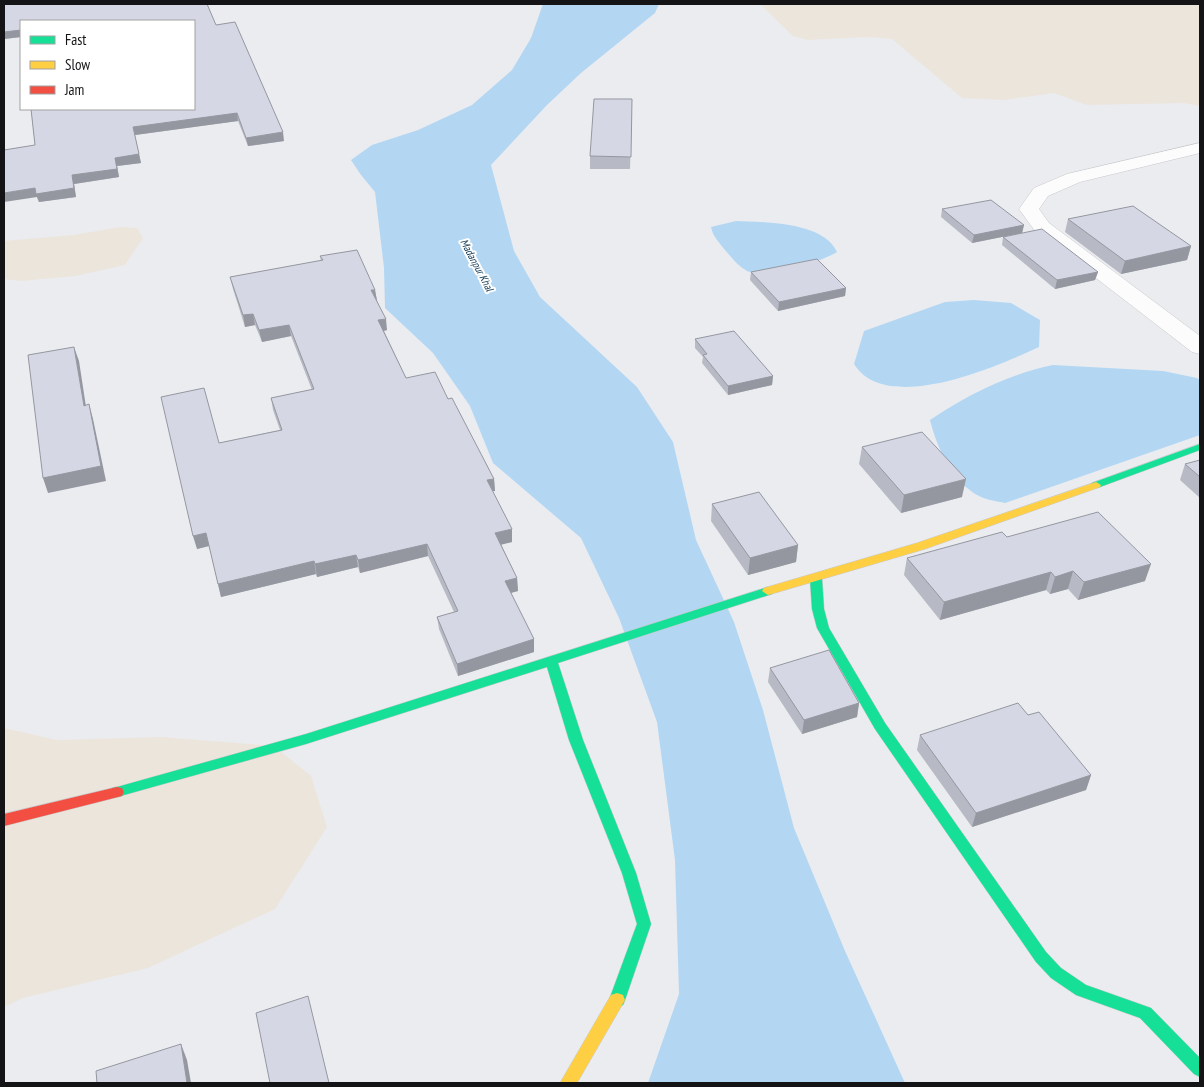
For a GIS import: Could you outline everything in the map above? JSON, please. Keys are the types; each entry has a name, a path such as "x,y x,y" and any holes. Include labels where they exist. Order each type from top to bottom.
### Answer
{"street":[{"path":"1200,148 1074,178 1041,192 1029,209 1042,227 1200,347"},
{"path":"4,820 151,784 306,739 751,595 816,579 988,523 1200,448"},
{"path":"816,579 818,609 823,628 871,710 1041,957 1056,973 1081,990 1145,1013 1200,1069"},
{"path":"551,661 576,740 629,873 644,924 616,1003 568,1083"}],"shaded area":[{"path":"760,4 1200,4 1200,106 1184,103 1087,105 1054,93 1004,100 962,98 892,39 869,37 808,40 793,36"},
{"path":"120,227 137,228 143,238 125,265 75,276 21,281 4,279 4,241 74,235"},
{"path":"4,728 57,740 161,737 274,746 311,776 327,827 275,909 148,968 23,998 4,1007"}],"water":[{"name":"Madanpur Khal","path":"543,4 659,4 655,13 581,73 547,105 491,165 514,251 540,297 637,387 673,442 696,540 734,622 763,710 794,828 845,951 905,1083 648,1083 679,994 675,860 657,722 619,618 581,538 493,463 470,406 433,353 385,308 384,268 375,192 351,160 372,145 418,130 472,105 512,70 531,38"},
{"path":"736,221 777,223 807,229 830,242 837,252 806,265 779,271 755,273 747,271 725,250 715,237 711,227"},
{"path":"974,300 1011,303 1040,320 1039,347 971,374 943,382 916,386 891,386 869,379 854,364 864,331 945,302"},
{"path":"1053,365 1163,371 1197,378 1200,380 1200,435 1005,503 979,496 969,490 953,473 941,453 930,420 989,386 1020,374"}],"building":[{"path":"4,4 207,4 216,25 235,22 283,132 246,138 237,113 133,127 139,154 115,158 117,169 72,175 74,188 36,194 35,188 4,193 4,150 35,145 31,110 195,110 195,20 20,20 20,30 4,32"},
{"path":"594,99 632,99 631,157 590,156"},
{"path":"991,200 1024,225 974,235 942,209"},
{"path":"1133,206 1191,246 1125,261 1068,219"},
{"path":"1042,229 1098,272 1057,280 1003,237"},
{"path":"357,250 375,290 371,290 386,319 378,320 406,378 435,372 448,399 452,398 494,479 487,480 512,529 495,533 517,578 505,581 534,639 457,664 437,617 458,611 427,544 358,560 356,555 315,564 314,561 218,584 206,533 193,536 161,397 204,388 219,443 282,430 271,398 314,389 289,325 259,330 253,314 243,315 230,277 323,260 320,256"},
{"path":"817,259 846,288 779,302 751,272"},
{"path":"734,331 773,376 728,386 703,355 707,354 695,339"},
{"path":"74,347 84,406 89,404 101,466 43,478 28,355"},
{"path":"922,432 966,479 904,495 862,447"},
{"path":"1200,460 1200,477 1185,464"},
{"path":"759,492 798,545 750,558 712,504"},
{"path":"1098,512 1151,564 1084,582 1073,571 1055,577 1051,572 944,602 907,558 1002,532 1007,537"},
{"path":"829,650 859,703 804,720 770,668"},
{"path":"1018,703 1028,715 1039,712 1091,775 976,813 920,735"},
{"path":"308,996 329,1083 270,1083 256,1013"},
{"path":"181,1044 187,1083 97,1083 96,1071"}],"traffic: fast":[{"path":"1096,485 1200,447"},
{"path":"816,579 818,609 823,628 880,726 1041,957 1056,973 1081,990 1145,1013 1200,1069"},
{"path":"117,792 306,739 768,591"},
{"path":"551,661 576,740 629,873 644,924 617,1000"}],"traffic: slow":[{"path":"768,591 921,546 1096,485"},
{"path":"568,1083 617,1000"}],"traffic: jam":[{"path":"4,820 117,792"}]}
